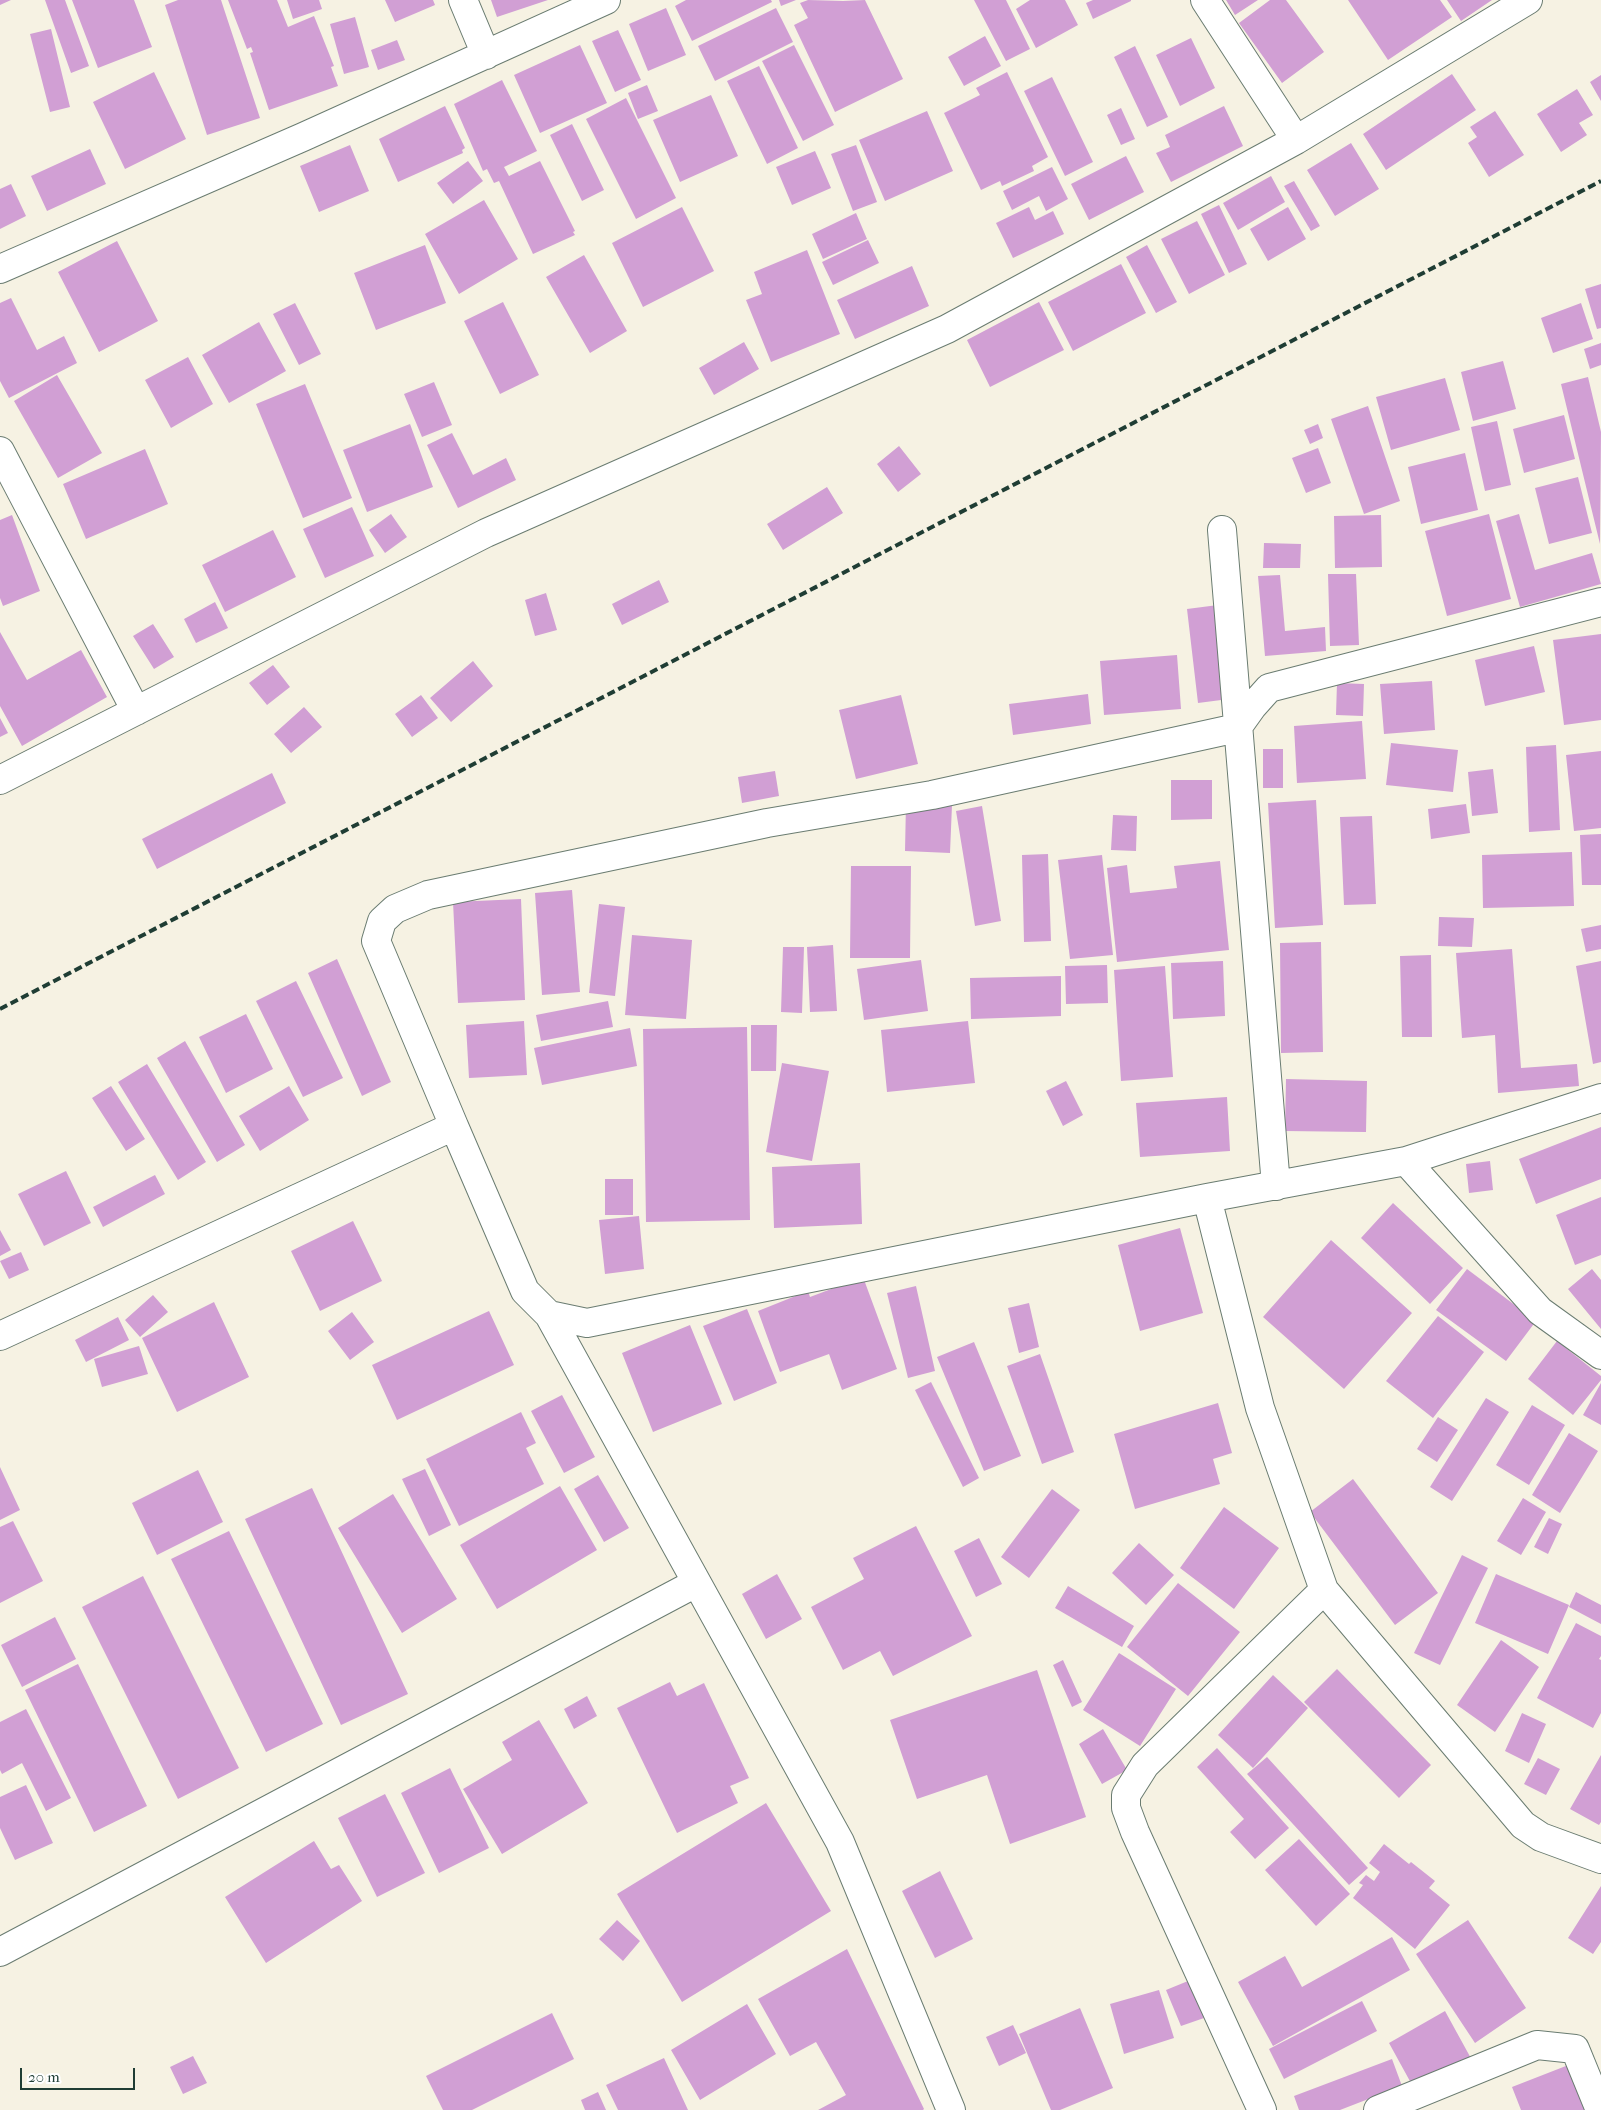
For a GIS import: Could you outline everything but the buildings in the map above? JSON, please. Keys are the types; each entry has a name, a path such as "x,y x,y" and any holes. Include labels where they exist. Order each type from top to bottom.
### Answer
{"street":[{"path":"463,0 486,55"},
{"path":"0,269 486,55 606,0"},
{"path":"1205,0 1296,140"},
{"path":"0,780 486,533 947,329 1296,140 1528,0"},
{"path":"0,451 136,711"},
{"path":"1222,530 1276,1186"},
{"path":"951,2110 840,1842 549,1315 526,1291 376,941 382,921 395,909 438,892 767,823 932,795 1237,728 1269,688 1601,602"},
{"path":"549,1315 587,1323 1207,1198 1406,1161 1601,1098"},
{"path":"0,1336 454,1126"},
{"path":"1406,1161 1540,1311 1601,1355"},
{"path":"1207,1198 1260,1408 1324,1590 1523,1825 1541,1837 1601,1859"},
{"path":"0,1952 696,1583"},
{"path":"1262,2110 1134,1832 1126,1808 1126,1795 1145,1765 1324,1590"},
{"path":"1378,2110 1538,2045 1574,2049 1600,2110"}],"railway":[{"path":"0,1009 1601,181"}]}
